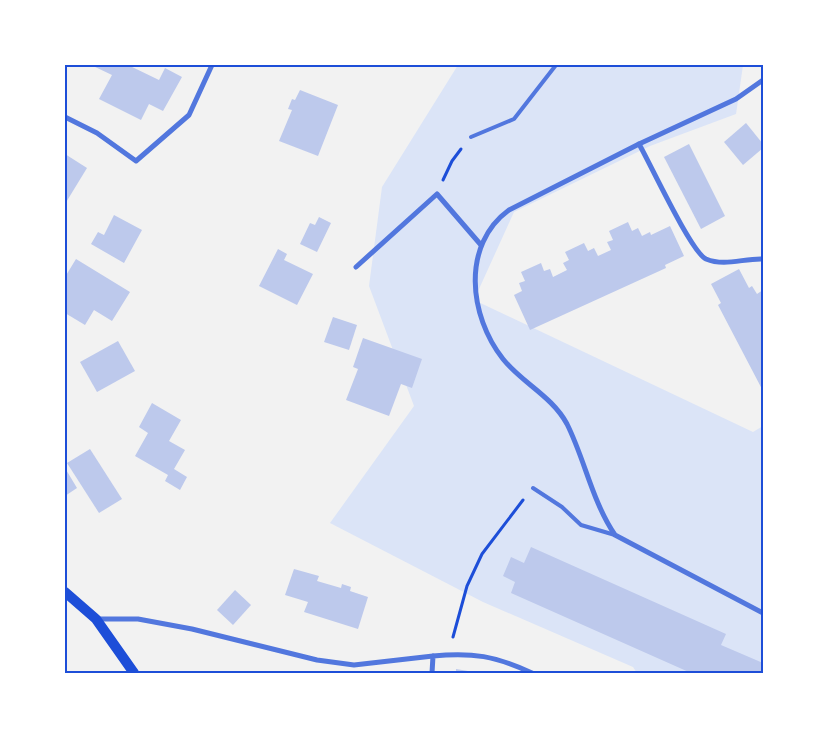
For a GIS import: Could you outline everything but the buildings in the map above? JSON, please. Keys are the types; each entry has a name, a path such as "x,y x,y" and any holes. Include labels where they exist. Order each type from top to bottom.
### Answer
{"main road":[{"path":"65,592 96,619 134,673"}],"street":[{"path":"65,117 97,133 136,161 189,115 212,65"},
{"path":"763,80 736,99 639,144 509,210 496,219 480,244 476,262 476,295 484,330 504,360 546,397 566,423 604,518 615,535 763,613"},
{"path":"639,144 692,244 705,258 722,263 762,260"},
{"path":"356,267 436,194 480,244"},
{"path":"96,619 138,619 192,629 317,660 354,664 461,653 485,656 532,673"},
{"path":"432,673 433,656"}],"lane":[{"path":"471,137 514,119 556,65"},
{"path":"533,488 562,507 581,524 615,535"}],"path":[{"path":"436,194 452,161 471,137"},
{"path":"448,655 467,586 482,554 533,488"}],"shaded area":[{"path":"458,65 743,65 736,114 650,146 514,212 474,300 753,432 763,426 763,673 637,673 633,667 483,602 330,523 414,406 369,286 382,187"}]}
